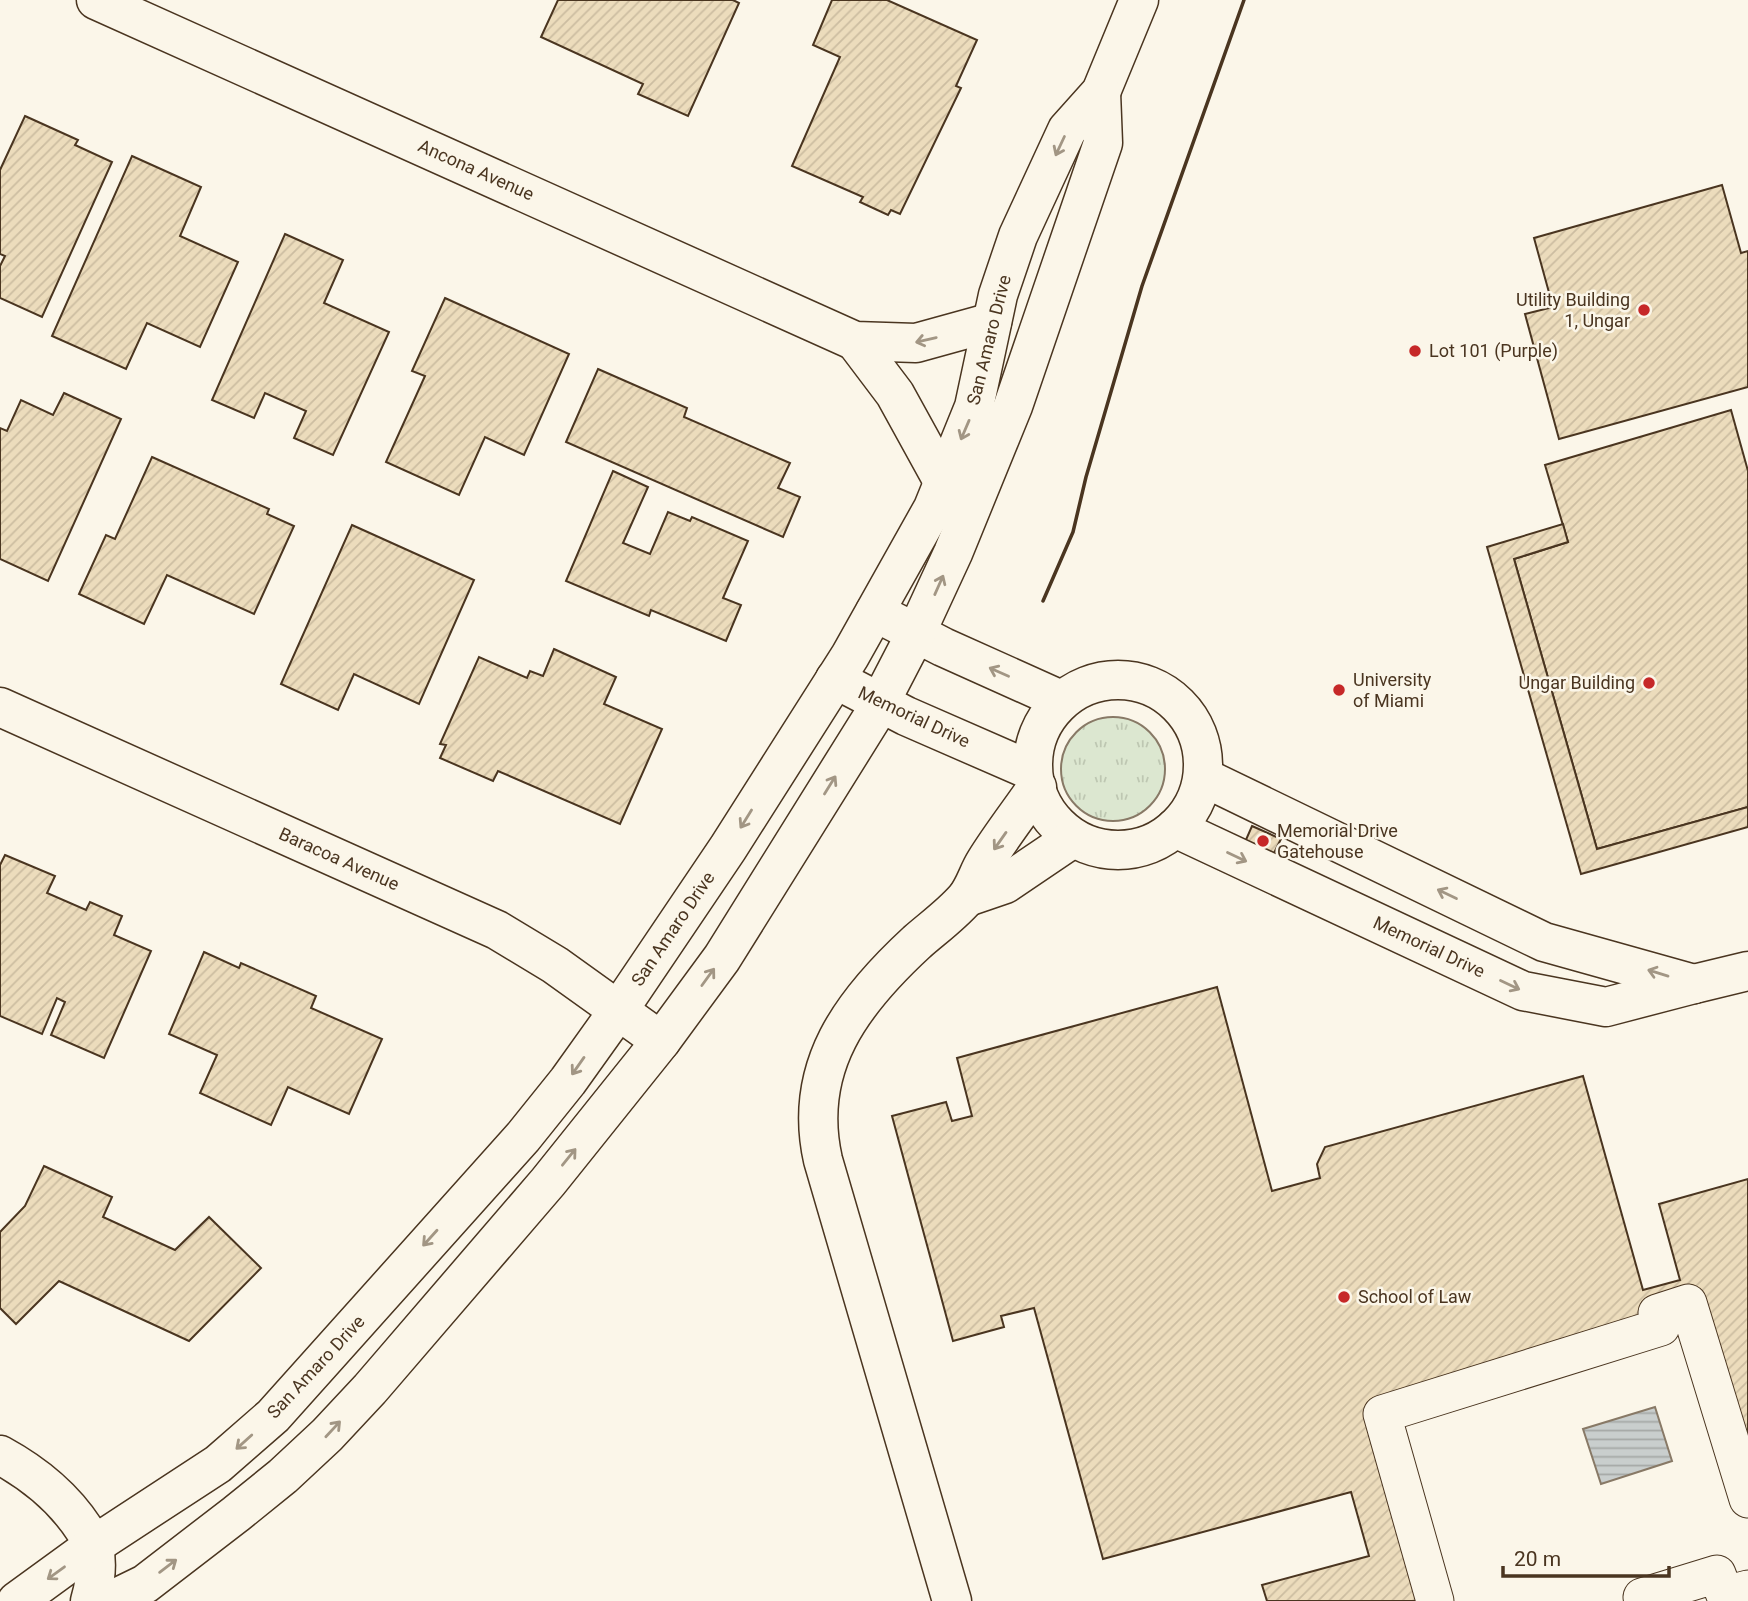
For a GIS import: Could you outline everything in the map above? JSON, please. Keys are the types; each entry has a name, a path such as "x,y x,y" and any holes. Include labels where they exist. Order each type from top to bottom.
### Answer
{"street":[{"name":"Ancona Avenue","path":"96,0 855,341 916,343 992,322"},
{"name":"San Amaro Drive","path":"17,1601 94,1545 218,1464 273,1416 523,1137 568,1081 618,1011 728,848 835,679 933,508 974,407 992,322 1018,236 1067,130 1101,92 1139,0"},
{"name":"San Amaro Drive","path":"110,1601 145,1584 283,1476 327,1435 548,1182 661,1041 722,958 880,702 916,633 995,455 1049,306 1103,143 1101,92"},
{"name":"Ancona Avenue","path":"855,341 895,394 944,482"},
{"path":"875,611 1061,701"},
{"name":"Memorial Drive","path":"835,679 1035,779"},
{"path":"1109,680 1136,681 1160,690 1180,706 1195,727 1203,751 1203,777 1196,801 1182,823 1162,839 1135,849 1106,849 1073,838 1055,823 1039,799 1035,779 1034,745 1044,721 1061,701 1083,687 1109,680"},
{"name":"Baracoa Avenue","path":"0,707 497,930 527,947 661,1041"},
{"name":"Memorial Drive","path":"1203,777 1544,942 1694,984"},
{"path":"952,1601 823,1160 817,1112 827,1060 848,1019 915,944 967,897 983,864 1035,779"},
{"name":"Memorial Drive","path":"1175,828 1523,991 1606,1007 1748,971"},
{"path":"967,897 1005,884 1073,838"},
{"path":"1435,1601 1382,1414 1661,1327 1657,1313 1688,1303 1748,1499"},
{"path":"0,1455 18,1464 56,1495 74,1514 94,1545 96,1566 90,1601"},
{"path":"1643,1601 1642,1597 1717,1574 1725,1595 1748,1589"}],"green space":[{"path":"1113,717 1133,721 1150,732 1161,749 1165,769 1161,789 1150,806 1133,817 1113,821 1093,817 1076,806 1065,789 1061,769 1065,749 1076,732 1093,721"}],"shaded area":[{"path":"1655,1407 1672,1461 1601,1484 1583,1429"}],"building":[{"path":"558,0 733,0 739,3 688,116 638,94 643,84 541,37"},
{"path":"832,0 887,0 977,40 956,86 961,88 900,214 891,210 888,215 860,202 863,197 792,166 840,57 813,45"},
{"path":"25,116 78,140 75,145 112,162 42,317 0,298 0,266 5,256 0,254 0,170"},
{"path":"132,156 201,187 180,236 238,262 200,347 147,323 126,369 52,336"},
{"name":"Utility Building 1, Ungar","path":"1722,185 1741,253 1748,251 1748,387 1559,439 1525,314 1553,307 1534,238"},
{"path":"285,234 343,260 324,303 389,332 333,455 294,438 306,411 265,393 254,418 212,400"},
{"path":"445,298 569,354 524,455 485,437 459,495 386,462 425,376 412,371"},
{"path":"598,369 687,408 684,417 790,463 778,488 800,497 783,537 566,442"},
{"path":"64,393 121,419 48,581 0,559 0,428 7,431 21,400 53,415"},
{"name":"Ungar Building","path":"1731,410 1748,471 1748,807 1597,849 1514,559 1568,542 1545,465"},
{"path":"152,457 269,509 267,514 294,526 254,614 167,575 144,624 79,594 106,535 115,539"},
{"path":"613,471 648,487 623,543 650,554 668,512 690,521 692,517 748,541 723,598 741,605 726,641 651,610 649,616 566,581"},
{"path":"1563,524 1568,542 1514,559 1597,849 1748,807 1748,827 1581,874 1487,547"},
{"path":"352,525 474,580 419,704 354,674 338,710 281,684"},
{"path":"554,649 616,677 604,704 662,729 620,824 498,771 493,781 440,758 446,745 440,744 479,657 527,678 530,671 543,676"},
{"name":"Memorial Drive Gatehouse","path":"1252,826 1281,839 1273,855 1245,842"},
{"path":"5,855 55,876 47,893 86,910 90,902 122,916 114,935 151,951 104,1058 51,1035 65,1002 57,998 42,1034 0,1016 0,865"},
{"path":"204,952 239,968 241,963 316,996 311,1008 382,1039 349,1114 288,1087 271,1125 200,1093 217,1055 169,1034"},
{"name":"School of Law","path":"1217,987 1272,1191 1320,1178 1317,1164 1325,1147 1583,1076 1643,1290 1680,1280 1659,1204 1748,1179 1748,1499 1688,1303 1382,1414 1435,1601 1267,1601 1262,1585 1369,1556 1351,1492 1103,1559 1034,1308 1001,1316 1004,1327 953,1341 892,1116 946,1102 952,1121 972,1116 957,1058"},
{"path":"44,1166 112,1197 103,1217 175,1250 209,1217 261,1268 189,1341 59,1281 16,1324 0,1308 0,1232 25,1206"}],"wall":[{"path":"1043,601 1073,532 1086,477 1142,286 1244,0"}],"place":[{"name":"Utility Building 1, Ungar","path":"1644,310"},
{"name":"Lot 101 (Purple)","path":"1415,351"},
{"name":"Ungar Building","path":"1649,683"},
{"name":"University of Miami","path":"1339,690"},
{"name":"Memorial Drive Gatehouse","path":"1263,841"},
{"name":"School of Law","path":"1344,1297"}]}
